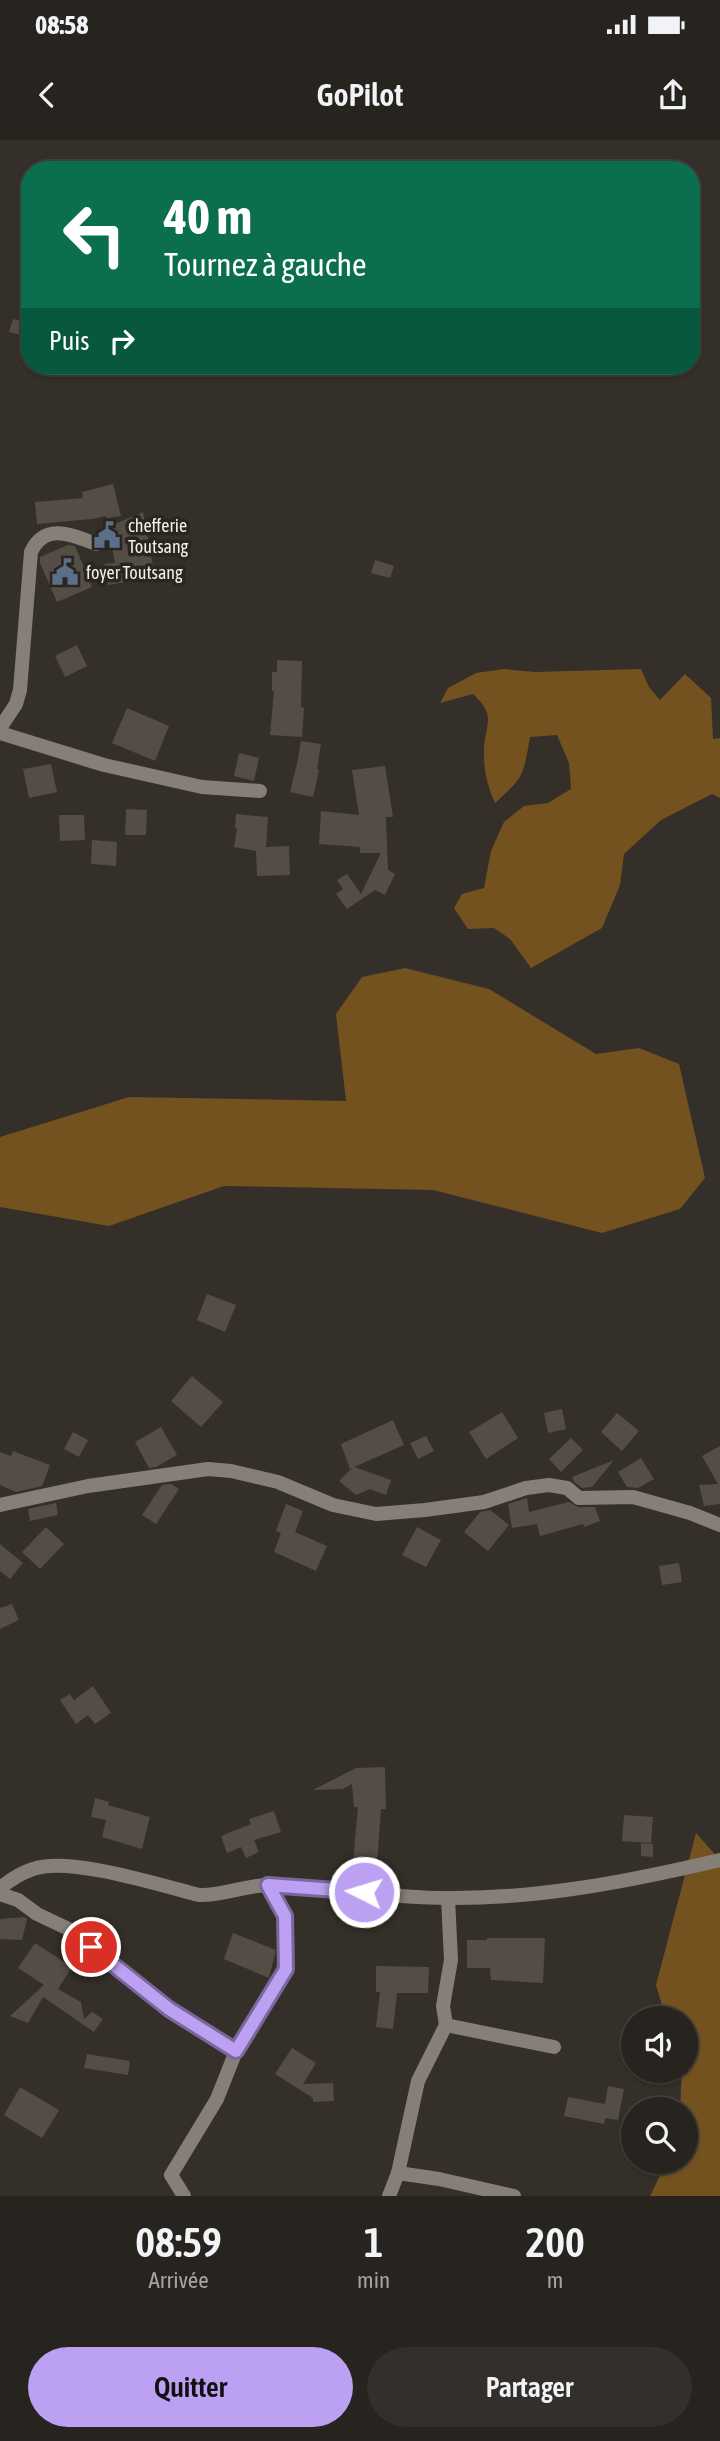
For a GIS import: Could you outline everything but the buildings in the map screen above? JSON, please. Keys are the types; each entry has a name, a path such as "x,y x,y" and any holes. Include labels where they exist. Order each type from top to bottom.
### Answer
{"street":[{"path":"96,544 70,534 49,534 36,541 31,552 20,690 16,704 0,731 104,765 190,784 260,791"},
{"path":"0,1505 88,1486 208,1469 278,1482 334,1505 376,1514 484,1502 526,1488 549,1485 567,1488 579,1498 633,1497 690,1513 720,1525"},
{"path":"0,1888 11,1879 34,1868 55,1866 104,1871 199,1895 214,1895 268,1885 448,1898 562,1892 627,1882 720,1860"},
{"path":"184,2196 171,2175 217,2099 236,2051 286,1969 285,1916 268,1885"},
{"path":"0,1895 18,1900 37,1914 75,1932 169,2009 236,2051"},
{"path":"389,2196 398,2173 418,2081 446,2025 443,2007 451,1960 448,1898"},
{"path":"446,2025 554,2047"},
{"path":"398,2173 514,2196"}],"shaded area":[{"path":"504,669 535,672 641,669 649,687 660,700 685,674 711,698 713,739 720,738 720,798 712,794 661,820 624,854 620,885 602,928 531,968 510,939 494,928 468,929 454,908 462,894 484,888 491,851 504,822 524,806 548,803 571,789 569,763 557,735 530,737 521,774 495,803 485,768 484,745 488,722 486,709 473,694 440,703 448,688 476,673"},
{"path":"405,968 489,989 596,1054 639,1048 679,1064 705,1178 680,1209 602,1233 433,1190 224,1186 109,1226 0,1207 0,1137 129,1097 346,1101 336,1014 362,977"},
{"path":"696,1833 720,1860 720,2196 650,2196 661,2174 698,2174 698,2097 681,2097 681,2083 698,2083 698,2006 662,2006 656,1985"}],"place":[{"name":"chefferie Toutsang","path":"107,535"},
{"name":"foyer Toutsang","path":"65,572"}],"route":[{"path":"91,1947 169,2009 236,2051 257,2021 286,1969 285,1916 268,1885 364,1892"}]}
